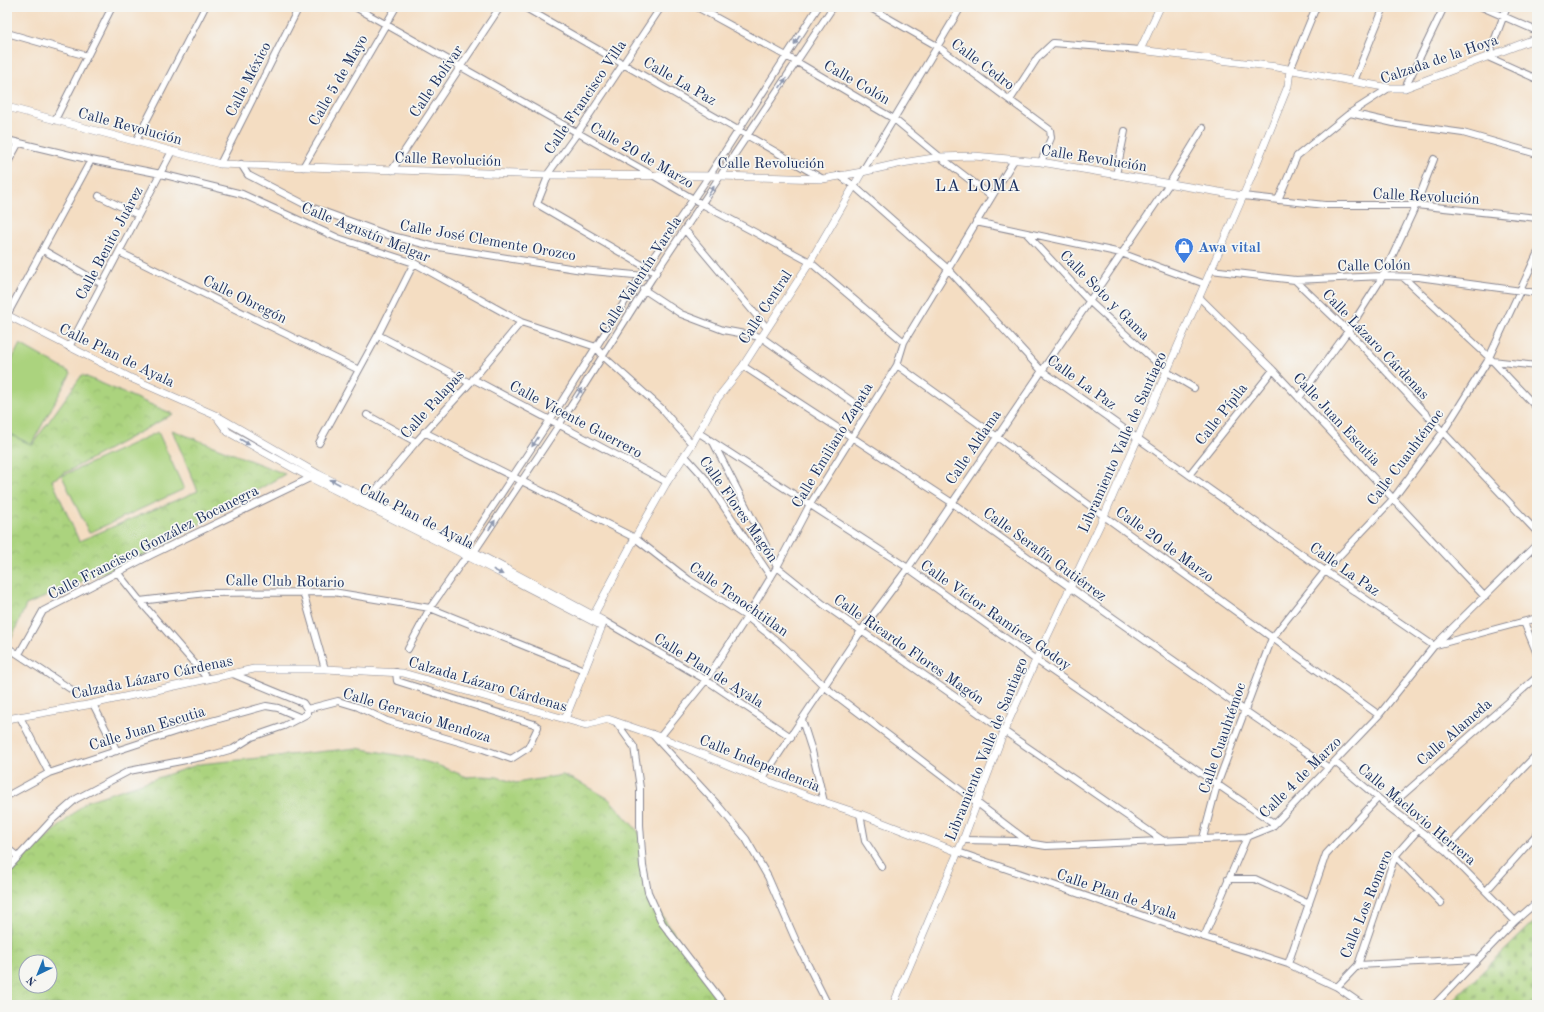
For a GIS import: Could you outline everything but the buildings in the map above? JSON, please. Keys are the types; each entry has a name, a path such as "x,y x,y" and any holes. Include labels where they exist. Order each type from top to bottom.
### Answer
{"street":[{"path":"55,120 112,7"},
{"path":"136,141 205,7"},
{"name":"Calle México","path":"220,164 300,7"},
{"name":"Calle 20 de Marzo","path":"355,7 578,132 693,199 810,262 904,342"},
{"name":"Calle 5 de Mayo","path":"303,166 396,7"},
{"name":"Calle Bolívar","path":"392,170 500,7"},
{"name":"Calle La Paz","path":"524,7 823,179"},
{"name":"Calle Francisco Villa","path":"646,268 538,204 547,175 578,132 661,7"},
{"name":"Calle Colón","path":"697,7 787,56 894,119 991,196"},
{"name":"Calle Valentín Varela","path":"468,552 512,476 643,276 646,268 709,176 818,7"},
{"name":"Calle Valentín Varela","path":"468,552 521,481 559,425 654,275 833,7"},
{"name":"Calle Cedro","path":"869,7 938,46 1050,130 1051,138 1041,162"},
{"name":"Calle Central","path":"592,618 634,538 667,482 685,456 718,399 743,366 760,337 810,262 961,7"},
{"path":"1140,50 1160,7"},
{"path":"1290,70 1316,7"},
{"path":"1354,81 1384,7"},
{"path":"1405,88 1444,7"},
{"path":"1482,7 1537,31"},
{"path":"1507,7 1488,57 1537,79"},
{"path":"7,33 87,56"},
{"name":"Calzada de la Hoya","path":"1278,200 1297,156 1350,113 1389,88 1405,88 1537,38"},
{"path":"1010,100 1038,57 1053,43 1140,50 1290,70 1389,88"},
{"name":"Libramiento Valle de Santiago","path":"893,1005 963,840 1004,732 1036,660 1104,516 1243,196 1288,86 1290,70"},
{"name":"Calle Revolución","path":"7,107 136,141 171,154 220,164 547,175 721,176 823,179 940,157 974,156 1041,162 1243,196 1325,206 1416,205 1537,218"},
{"path":"1350,113 1398,124 1463,133 1537,154"},
{"name":"Calle Aldama","path":"762,779 825,687 861,631 908,568 951,502 1169,184 1203,128"},
{"path":"1116,174 1125,131"},
{"name":"Calle Agustín Melgar","path":"7,140 18,144 91,160 162,172 242,194 338,238 414,263 521,322 596,347"},
{"path":"7,164 18,144"},
{"name":"Calle Benito Juárez","path":"69,347 171,154"},
{"path":"7,315 91,160"},
{"name":"Calle Emiliano Zapata","path":"660,737 706,680 747,617 777,567 809,506 897,365 904,342 1014,160"},
{"path":"1299,398 1348,331 1383,276 1416,205 1434,160"},
{"name":"Calle José Clemente Orozco","path":"240,164 248,175 308,206 388,235 432,246 560,266 643,276 654,275"},
{"name":"Calle La Paz","path":"839,175 854,186 948,269 1041,370 1325,572 1434,646"},
{"path":"99,196 138,216"},
{"path":"976,222 1121,253 1205,284"},
{"path":"685,230 767,328"},
{"name":"Calle Soto y Gama","path":"1027,234 1089,301 1167,372 1194,388"},
{"path":"43,250 102,284"},
{"name":"Calle Obregón","path":"119,252 359,370"},
{"name":"Calle Cuauhtémoc","path":"1203,838 1217,785 1272,638 1325,572 1393,499 1443,432 1491,359 1519,290 1537,254"},
{"path":"319,443 378,335 414,263"},
{"path":"646,268 654,275"},
{"name":"Calle Colón","path":"1211,270 1295,280 1383,276 1418,277 1537,292"},
{"path":"1403,277 1491,359 1537,408"},
{"name":"Calle Lázaro Cárdenas","path":"1295,280 1348,331 1537,532"},
{"path":"636,285 682,314 723,330 760,337 867,412"},
{"name":"Calle Juan Escutia","path":"1199,297 1273,370 1485,597"},
{"name":"Calle Plan de Ayala","path":"7,315 133,380 217,416 366,501 468,552 592,618 613,627 706,680 791,737"},
{"name":"Calle Palapas","path":"366,501 424,432 472,381 521,322"},
{"name":"Calle Vicente Guerrero","path":"378,335 550,420 667,482"},
{"path":"596,347 603,356 661,408 692,444"},
{"path":"1491,359 1537,366"},
{"name":"Calle 20 de Marzo","path":"897,365 1379,715"},
{"name":"Calle Serafín Gutiérrez","path":"743,366 951,502 1244,710 1329,768"},
{"name":"Calle Pípila","path":"1189,475 1273,370"},
{"path":"367,415 416,442"},
{"name":"Calle Plan de Ayala","path":"217,416 228,432 311,478 366,501"},
{"name":"Calle Tenochtitlan","path":"424,432 634,538 689,580 747,617 782,645 825,687 1030,844"},
{"name":"Calle Víctor Ramírez Godoy","path":"699,433 809,506 908,568 1036,660 1275,824"},
{"name":"Calle Ricardo Flores Magón","path":"714,444 777,567 823,604 861,631 1004,732 1162,840"},
{"name":"Calle Flores Magón","path":"685,456 704,477 771,577"},
{"name":"Calle Francisco González Bocanegra","path":"19,654 42,611 117,572 318,474"},
{"path":"1434,646 1537,544"},
{"path":"408,649 430,608 468,552"},
{"path":"117,572 140,601 208,679"},
{"name":"Calle Club Rotario","path":"140,601 206,592 333,592 430,608 584,670"},
{"path":"303,592 325,669"},
{"path":"1434,646 1537,618"},
{"path":"1524,622 1537,654"},
{"path":"566,719 603,623"},
{"name":"Calle 4 de Marzo","path":"963,840 1016,841 1046,846 1065,846 1162,840 1247,837 1272,827 1379,715 1434,646"},
{"path":"7,647 72,690"},
{"name":"Calzada Lázaro Cárdenas","path":"7,719 93,704 254,669 325,669 404,673 586,724 608,719 652,734"},
{"name":"Calle Gervacio Mendoza","path":"7,869 17,856 51,821 76,799 129,772 212,755 233,749 252,738 284,726 307,714 308,709 338,701 358,707 387,721 483,749 510,759 528,748 538,727 534,724 397,681 396,672"},
{"path":"233,674 303,703 308,709"},
{"name":"Calle Alameda","path":"1389,807 1537,677"},
{"path":"93,704 117,750"},
{"name":"Calle Juan Escutia","path":"7,796 49,773 186,728 266,706 278,708 299,717"},
{"path":"20,717 49,773"},
{"path":"802,720 812,751 824,802"},
{"path":"616,722 634,747 640,788 640,825 643,866 648,892 662,923 725,1005"},
{"path":"652,734 716,803 746,839 768,877 796,941 830,1004"},
{"name":"Calle Independencia","path":"652,734 762,779 860,814"},
{"path":"1445,850 1537,754"},
{"name":"Calle Maclovio Herrera","path":"1335,762 1389,807 1445,850 1515,921"},
{"path":"1288,964 1326,854 1378,798"},
{"path":"860,814 865,841 882,868"},
{"name":"Calle Plan de Ayala","path":"860,814 958,852 1204,937 1288,964 1337,987 1363,1005"},
{"name":"Calle Los Romero","path":"1337,987 1358,965 1395,856 1418,830"},
{"path":"1486,891 1537,834"},
{"path":"1204,937 1247,837"},
{"path":"7,848 17,856"},
{"path":"1395,856 1441,903"},
{"path":"1228,879 1255,879 1309,904"},
{"path":"1434,1005 1515,921 1537,902"},
{"path":"1358,965 1478,959"}],"green space":[{"path":"20,344 71,373 31,445 7,432 7,369"},
{"path":"82,375 173,414 52,480 79,541 198,491 172,430 285,474 152,552 26,605 9,644 7,642 7,433 32,445"},
{"path":"158,432 184,489 89,533 62,476"},
{"path":"357,748 413,758 437,765 467,777 497,777 516,783 563,775 585,785 609,799 643,837 644,869 652,901 727,1005 7,1005 7,874 87,801 200,764"},
{"path":"1537,919 1537,1005 1448,1005"}],"place":[{"name":"Awa vital","path":"1184,264"}],"district":[{"name":"LA LOMA","path":"978,185"}]}
